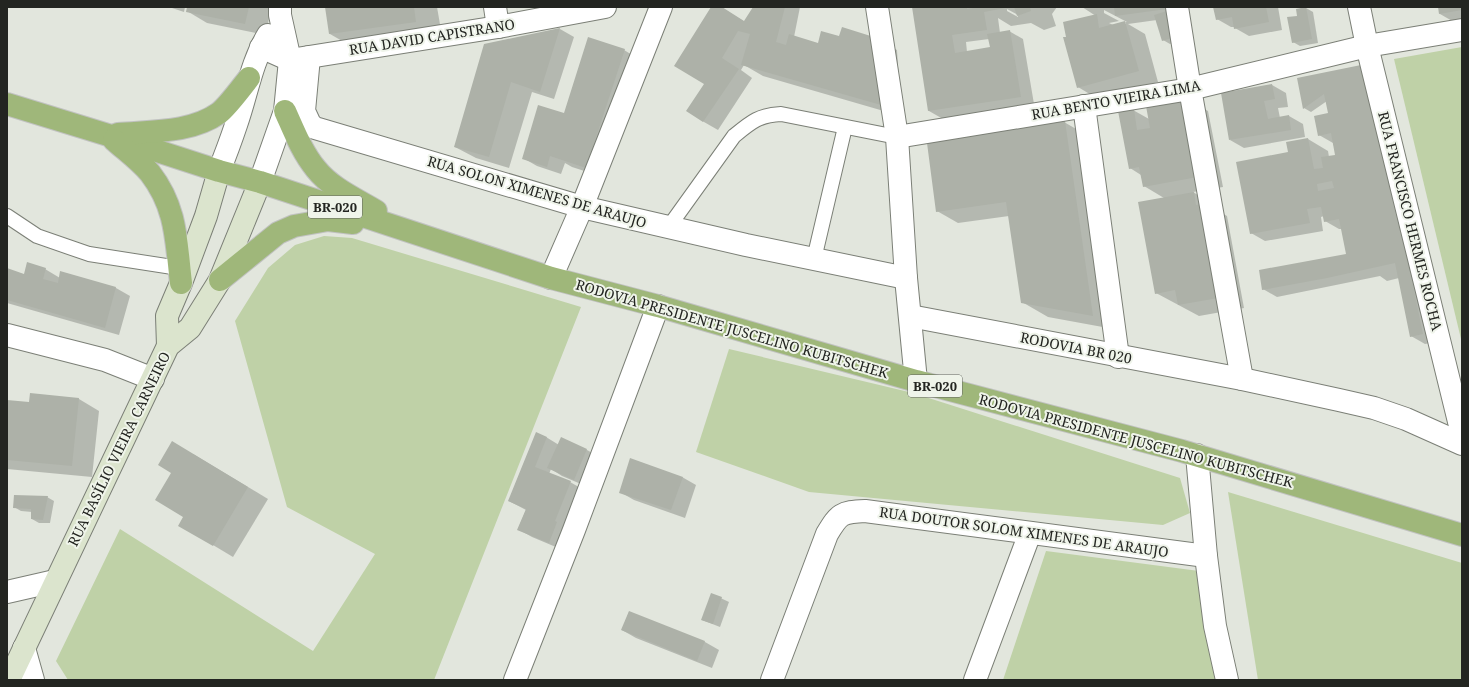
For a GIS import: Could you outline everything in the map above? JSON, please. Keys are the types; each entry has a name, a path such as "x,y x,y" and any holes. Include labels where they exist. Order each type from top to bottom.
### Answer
{"highway":[{"path":"108,135 191,126 206,121 220,112 249,78"},
{"name":"RODOVIA PRESIDENTE JUSCELINO KUBITSCHEK","path":"7,104 219,171 260,182 551,278 658,306 916,381 1198,455 1462,535"},
{"path":"285,112 307,157 316,170 338,188 410,231"},
{"path":"108,135 149,172 160,188 171,209 176,233 180,275"},
{"path":"220,280 278,233 294,226 328,220 410,231"}],"main road":[{"path":"168,346 167,316 180,275 206,216 219,171"},
{"name":"RUA BASÍLIO VIEIRA CARNEIRO","path":"9,680 168,346 190,328 220,280 260,182"}],"street":[{"name":"RUA DAVID CAPISTRANO","path":"300,58 497,17 605,7"},
{"path":"551,278 582,207 661,7"},
{"path":"877,7 897,137 906,278 916,381"},
{"path":"1177,7 1190,89 1242,379"},
{"name":"RUA FRANCISCO HERMES ROCHA","path":"1359,7 1367,46 1462,434"},
{"path":"219,171 237,124 249,78 261,47 280,11"},
{"path":"260,182 285,112 300,58 280,11"},
{"name":"RUA BENTO VIEIRA LIMA","path":"897,137 1190,89 1367,46 1462,30"},
{"path":"261,47 300,58"},
{"name":"RUA SOLON XIMENES DE ARAUJO","path":"300,58 304,111 310,124 314,128 582,207 668,228 906,278"},
{"path":"1084,106 1118,356"},
{"path":"515,680 574,530 658,306"},
{"name":"RODOVIA BR 020","path":"910,316 1242,379 1374,408 1406,419 1462,444"},
{"path":"7,335 105,360 153,379"},
{"path":"1198,455 1206,556 1215,626 1227,680"},
{"name":"RUA DOUTOR SOLOM XIMENES DE ARAUJO","path":"772,680 827,534 842,514 865,511 1206,556"},
{"path":"975,680 1030,533"},
{"path":"7,592 56,581"},
{"path":"24,648 33,680"}],"lane":[{"path":"668,228 734,136 748,124 766,115 781,114 897,137"},
{"path":"814,259 845,127"},
{"path":"7,216 37,236 89,254 180,275"}],"green space":[{"path":"1462,47 1462,339 1461,339 1394,59"},
{"path":"324,236 352,238 581,307 434,680 68,680 56,661 120,529 313,651 375,554 287,507 235,321 268,268 295,245"},
{"path":"729,349 913,393 1180,478 1190,513 1163,525 809,492 696,452"},
{"path":"1228,492 1462,563 1462,680 1258,680"},
{"path":"1046,551 1199,571 1224,680 1003,680"}],"building":[{"path":"187,7 249,7 245,24 186,12"},
{"path":"325,7 414,7 416,22 329,34"},
{"path":"711,7 722,7 744,21 753,7 785,7 776,42 786,45 789,34 818,43 821,31 839,36 842,27 877,38 881,105 741,65 750,34 738,31 722,58 739,69 703,122 686,111 704,84 674,66"},
{"path":"912,7 967,7 967,9 979,7 1004,7 1005,8 984,12 987,30 952,35 955,53 990,47 987,34 1010,30 1021,97 928,111"},
{"path":"1014,7 1030,7 1031,11 1017,16"},
{"path":"1114,7 1167,7 1167,9 1115,16"},
{"path":"1213,7 1266,7 1269,22 1234,29 1232,17 1216,20"},
{"path":"1306,7 1312,39 1292,43 1287,17 1297,16 1296,9"},
{"path":"1438,7 1462,7 1462,10 1439,14"},
{"path":"1167,11 1175,37 1162,41 1154,15"},
{"path":"1097,14 1099,28 1125,21 1139,71 1077,88 1063,37 1066,37 1063,22"},
{"path":"560,28 540,92 511,82 489,157 454,147 484,44"},
{"path":"588,37 625,49 586,168 550,156 547,167 522,159 538,105 564,113"},
{"path":"1366,64 1394,208 1408,261 1423,334 1410,337 1395,263 1262,290 1259,270 1346,254 1339,219 1324,222 1321,207 1307,209 1310,223 1250,234 1236,162 1288,152 1286,142 1308,138 1314,169 1323,168 1321,157 1335,155 1331,133 1318,136 1314,116 1328,113 1324,94 1303,109 1297,78","holes":["1332,181 1334,188 1318,191 1317,184"]},
{"path":"1272,84 1275,99 1264,101 1268,119 1289,115 1291,130 1229,140 1221,93"},
{"path":"1188,98 1203,176 1143,187 1139,167 1129,169 1118,111 1134,109 1137,130 1150,128 1146,106"},
{"path":"1065,121 1093,316 1021,303 1006,202 936,212 927,143"},
{"path":"1194,192 1196,205 1207,203 1224,297 1178,305 1175,290 1155,294 1138,202"},
{"path":"27,262 46,268 43,279 58,283 60,271 116,287 105,328 7,300 7,268 24,274"},
{"path":"30,393 79,398 72,466 7,460 7,400 29,402"},
{"path":"536,432 547,437 535,467 571,481 555,521 557,522 549,543 517,530 526,509 508,501"},
{"path":"561,437 587,449 574,480 547,468"},
{"path":"172,441 248,487 213,546 178,526 183,517 155,500 171,473 158,465"},
{"path":"630,458 683,477 671,510 619,493"},
{"path":"14,495 48,496 43,520 31,519 31,509 13,508"},
{"path":"711,593 722,597 713,624 701,620"},
{"path":"629,611 705,641 697,661 621,630"}]}
